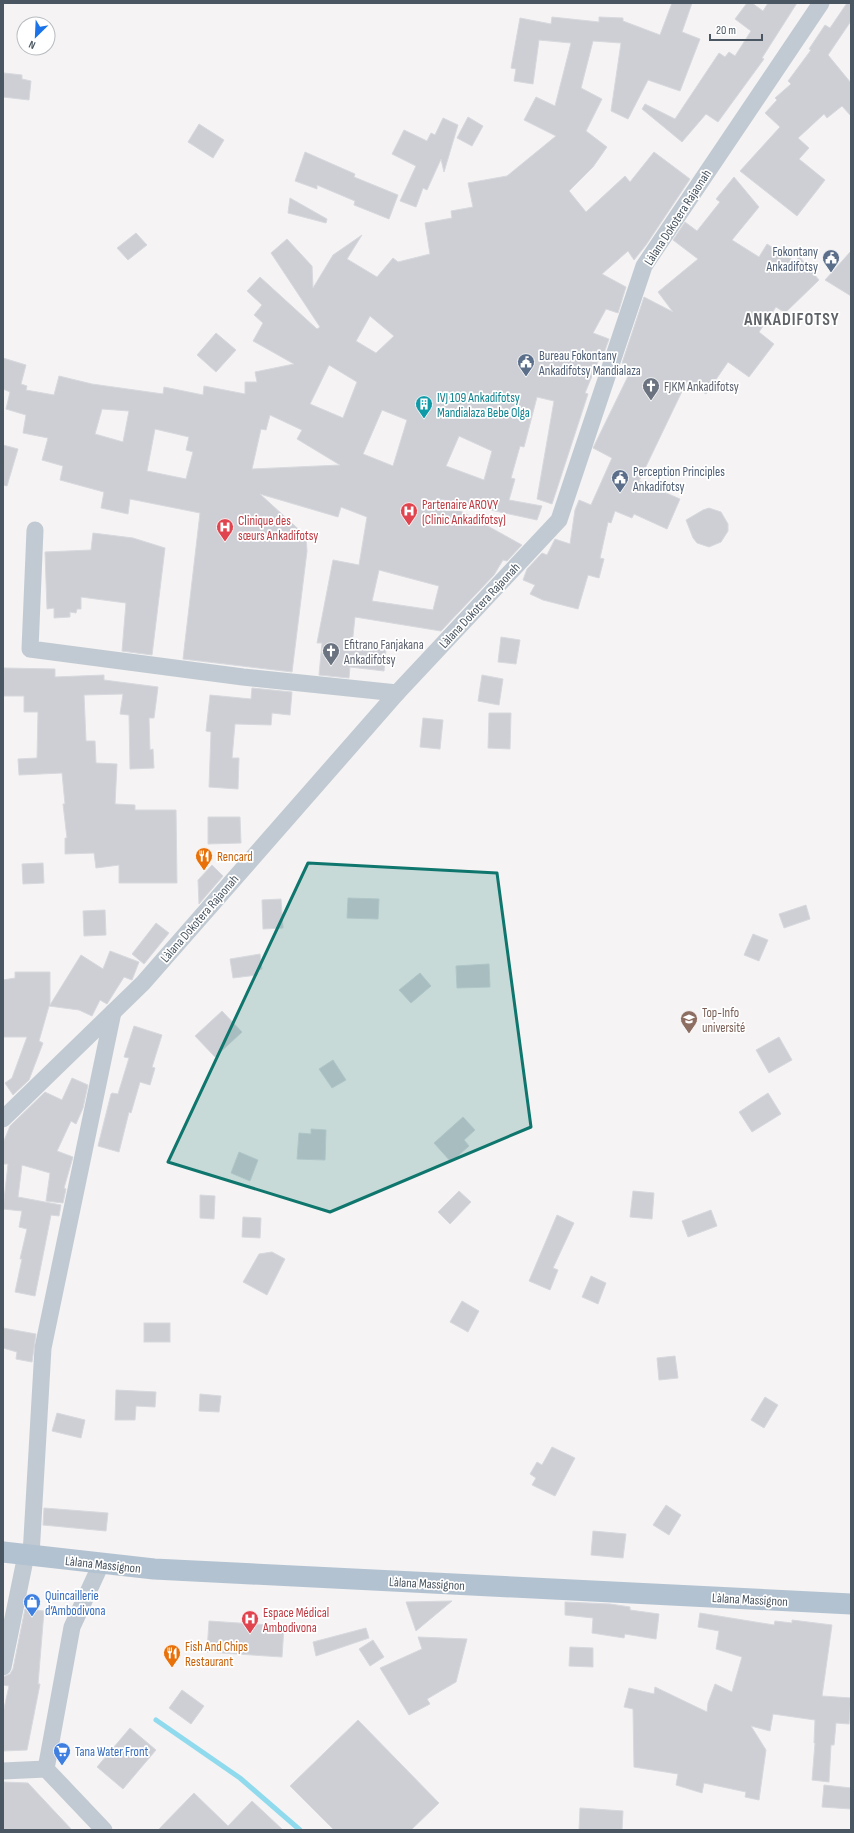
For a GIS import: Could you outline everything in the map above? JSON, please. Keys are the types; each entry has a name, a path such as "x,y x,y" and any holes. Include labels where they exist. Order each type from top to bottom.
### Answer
{"main road":[{"name":"Làlana Massignon","path":"3,1552 154,1569 851,1604"}],"street":[{"name":"Làlana Dokotera Rajaonah","path":"3,1119 143,982 397,693 559,520 644,266 821,3"},
{"path":"35,530 30,649 243,677 397,693"},
{"path":"3,1667 29,1555 43,1348 113,1012"},
{"path":"46,1769 72,1627 101,1564"},
{"path":"3,1771 46,1769 104,1830"}],"highlighted area":[{"path":"308,863 497,873 531,1127 330,1212 168,1162"}],"building":[{"path":"672,3 692,3 682,32 700,39 680,91 648,80 628,119 611,111 621,43 593,41 581,88 602,99 586,131 607,147 593,167 569,191 586,212 625,176 630,182 654,152 690,179 646,245 634,260 628,251 602,274 626,287 618,313 606,309 593,333 609,339 585,393 588,394 552,504 537,499 554,401 537,397 524,447 520,446 511,478 515,479 509,500 542,506 537,520 439,499 522,545 507,561 503,560 494,575 441,631 355,617 352,645 386,650 384,671 350,667 349,678 319,675 322,643 317,643 333,560 359,565 367,517 341,507 338,517 260,494 306,536 307,551 292,672 183,659 200,513 130,499 128,514 101,508 104,492 60,480 63,466 42,460 48,438 23,433 26,415 6,409 10,392 3,389 3,358 26,365 21,384 27,386 26,390 54,395 59,376 92,384 163,394 164,387 203,395 204,386 245,394 245,382 257,382 255,372 294,364 253,341 263,323 254,315 262,305 247,291 260,277 317,329 320,327 271,253 287,239 312,266 313,288 333,255 362,235 347,259 377,277 393,258 398,262 430,254 425,223 452,218 451,211 473,207 468,183 507,176 556,136 524,120 536,97 555,106 571,43 539,40 533,84 514,81 516,69 511,68 520,18 551,24 552,17 599,22 599,17 623,18 623,21 660,35","holes":["370,316 394,336 376,353 356,341","329,365 357,382 343,418 310,404","102,409 129,411 123,442 95,434","382,410 407,420 393,466 363,454","270,415 302,430 297,439 340,465 252,469 261,429 266,430","155,429 189,437 186,450 193,452 186,479 147,471","459,436 492,451 484,480 446,466","379,570 439,586 433,610 372,601"]},
{"path":"747,3 752,3 763,11 768,3 797,3 762,58 764,59 718,122 706,114 682,142 642,109 645,104 675,119 719,53 725,57 729,52 735,56 751,31 735,19"},
{"path":"847,3 851,3 851,21 828,55 851,83 851,116 842,106 827,118 824,114 798,138 809,148 799,159 825,180 797,216 740,171 780,127 765,113 777,100 775,98 791,84 788,81 811,50 809,49 825,25 830,28"},
{"path":"4,73 22,75 22,79 31,81 29,100 3,97"},
{"path":"468,117 483,126 472,146 457,138"},
{"path":"443,118 458,125 444,172 441,159 427,190 423,188 416,207 400,201 416,166 392,154 404,130 427,141 431,133 435,135"},
{"path":"199,124 224,140 213,158 188,142"},
{"path":"305,152 355,174 354,177 398,195 389,219 354,205 355,201 317,185 317,189 295,181"},
{"path":"734,177 759,207 732,240 759,257 767,244 796,262 799,256 819,280 785,313 776,307 759,332 774,344 749,377 728,362 706,394 687,381 639,481 680,499 667,529 634,514 632,518 615,511 611,523 608,522 600,558 604,559 599,578 588,575 578,609 543,600 530,594 535,585 523,580 527,569 542,553 547,555 555,539 570,544 575,510 579,500 591,505 612,458 593,448 632,368 622,363 644,297 673,312 658,292 698,259 673,240 685,222 697,231 720,202 716,199"},
{"path":"290,198 327,219 326,223 288,213"},
{"path":"136,233 147,245 128,260 117,248"},
{"path":"851,251 851,296 825,280"},
{"path":"216,333 236,350 216,372 197,355"},
{"path":"3,445 18,449 7,486 3,485"},
{"path":"709,508 721,512 728,524 728,531 721,542 709,547 697,543 693,538 686,520"},
{"path":"93,533 133,538 165,548 152,655 122,651 126,603 81,597 81,609 77,609 76,613 70,612 70,617 54,618 54,608 47,609 45,552 91,550"},
{"path":"501,637 520,640 516,664 498,662"},
{"path":"4,668 55,669 55,677 104,675 104,680 158,687 154,718 149,718 150,750 153,749 154,768 130,769 129,715 120,714 123,694 84,695 86,741 95,741 96,763 117,764 115,804 135,805 135,810 176,810 177,883 119,883 119,865 96,868 94,853 65,854 65,838 67,838 63,804 65,804 62,773 19,775 18,759 37,758 38,712 24,712 24,696 3,696"},
{"path":"482,675 503,679 499,705 478,701"},
{"path":"252,688 292,692 290,715 272,713 271,725 235,724 232,758 239,758 238,789 209,787 211,732 206,731 210,695 251,699"},
{"path":"489,713 511,713 510,749 488,748"},
{"path":"423,718 443,720 440,749 420,747"},
{"path":"208,817 240,817 241,843 208,844"},
{"path":"43,863 44,883 23,884 22,864"},
{"path":"212,865 223,876 199,904 198,880"},
{"path":"348,898 379,899 378,919 347,918"},
{"path":"281,899 283,928 263,929 262,900"},
{"path":"806,905 810,919 784,928 779,914"},
{"path":"105,910 106,935 84,936 83,911"},
{"path":"156,923 169,933 144,964 132,954"},
{"path":"753,934 768,940 759,961 744,955"},
{"path":"110,951 139,962 132,980 124,977 107,1004 100,1000 92,1016 79,1010 49,1006 39,1041 43,1043 29,1080 13,1095 5,1083 12,1078 27,1037 3,1037 3,980 15,978 15,972 50,972 50,1005 81,955 103,969"},
{"path":"260,954 262,969 257,970 257,975 233,978 230,959"},
{"path":"489,964 490,987 457,988 456,966"},
{"path":"420,973 431,986 411,1003 399,990"},
{"path":"222,1011 242,1032 215,1057 195,1036"},
{"path":"134,1026 162,1035 152,1067 155,1068 150,1085 140,1082 131,1113 129,1112 119,1152 98,1146 111,1094 118,1094 129,1058 124,1057"},
{"path":"779,1037 792,1060 769,1073 756,1050"},
{"path":"333,1060 346,1080 332,1088 319,1069"},
{"path":"72,1078 88,1085 83,1108 76,1124 71,1121 57,1151 73,1157 64,1188 66,1189 63,1203 46,1201 50,1173 22,1165 18,1197 61,1205 59,1216 51,1215 35,1296 15,1292 22,1259 20,1259 27,1229 19,1227 22,1211 3,1209 8,1164 3,1164 3,1143 10,1126 45,1092 62,1100"},
{"path":"768,1093 781,1114 752,1132 739,1112"},
{"path":"463,1117 475,1130 464,1140 469,1146 451,1162 434,1143"},
{"path":"311,1129 326,1130 325,1160 297,1159 299,1133 311,1134"},
{"path":"239,1152 258,1160 250,1181 231,1173"},
{"path":"459,1191 471,1202 450,1224 438,1212"},
{"path":"633,1191 654,1193 652,1219 630,1217"},
{"path":"200,1195 215,1196 214,1219 200,1218"},
{"path":"711,1210 717,1226 688,1237 682,1221"},
{"path":"557,1215 574,1223 553,1268 558,1270 550,1290 529,1281"},
{"path":"243,1217 261,1218 260,1238 242,1237"},
{"path":"272,1252 285,1259 267,1295 243,1282 259,1254"},
{"path":"591,1276 606,1283 598,1304 582,1297"},
{"path":"462,1301 479,1311 468,1332 450,1322"},
{"path":"144,1323 170,1323 170,1342 144,1342"},
{"path":"3,1328 36,1334 32,1362 16,1359 17,1352 3,1348"},
{"path":"675,1356 678,1378 659,1380 657,1358"},
{"path":"116,1390 156,1392 155,1407 136,1406 135,1420 115,1420"},
{"path":"200,1394 221,1396 219,1412 199,1411"},
{"path":"765,1397 778,1405 764,1428 751,1420"},
{"path":"57,1413 85,1420 81,1438 52,1431"},
{"path":"552,1447 575,1458 555,1496 532,1485 536,1478 530,1474 537,1462 542,1465"},
{"path":"666,1505 681,1515 669,1535 653,1525"},
{"path":"44,1508 108,1513 106,1531 43,1525"},
{"path":"593,1531 626,1534 623,1558 591,1555"},
{"path":"452,1601 416,1631 406,1602"},
{"path":"565,1602 610,1604 630,1607 630,1610 659,1614 656,1639 625,1634 624,1638 592,1633 593,1618 565,1615"},
{"path":"25,1609 44,1611 38,1684 40,1684 27,1750 3,1751 3,1713 9,1686 3,1685 3,1677 10,1674 13,1669"},
{"path":"700,1613 774,1625 775,1621 792,1623 792,1620 832,1625 822,1696 851,1698 849,1724 836,1723 834,1745 831,1745 829,1782 812,1780 815,1720 773,1714 770,1731 751,1726 766,1750 759,1800 745,1797 746,1792 704,1783 702,1793 676,1785 678,1774 634,1767 633,1709 624,1707 629,1688 654,1694 655,1687 707,1712 708,1703 715,1684 732,1692 742,1657 716,1649 719,1631 698,1627"},
{"path":"209,1621 284,1626 282,1657 207,1652"},
{"path":"366,1628 369,1638 316,1656 313,1642"},
{"path":"418,1637 467,1639 456,1682 427,1699 430,1704 409,1715 380,1668 422,1649"},
{"path":"373,1640 384,1657 370,1666 359,1649"},
{"path":"570,1647 593,1648 593,1667 569,1666"},
{"path":"182,1690 204,1706 191,1724 169,1708"},
{"path":"358,1720 439,1803 411,1830 334,1830 290,1786"},
{"path":"130,1728 156,1750 123,1789 97,1767"},
{"path":"4,1782 28,1783 72,1830 3,1830"},
{"path":"824,1785 851,1788 851,1809 822,1807"},
{"path":"194,1793 228,1826 252,1801 283,1830 158,1830"},
{"path":"580,1808 623,1811 622,1830 579,1830"}],"waterway":[{"path":"156,1720 240,1778 300,1830"}],"place":[{"name":"Fokontany Ankadifotsy","path":"831,273"},
{"name":"Bureau Fokontany Ankadifotsy Mandialaza","path":"526,377"},
{"name":"FJKM Ankadifotsy","path":"651,401"},
{"name":"IVJ 109 Ankadifotsy Mandialaza Bebe Olga","path":"424,419"},
{"name":"Perception Principles Ankadifotsy","path":"620,493"},
{"name":"Partenaire AROVY (Clinic Ankadifotsy)","path":"409,526"},
{"name":"Clinique des sœurs Ankadifotsy","path":"225,542"},
{"name":"Efitrano Fanjakana Ankadifotsy","path":"331,666"},
{"name":"Rencard","path":"204,871"},
{"name":"Top-Info université","path":"689,1034"},
{"name":"Quincaillerie d’Ambodivona","path":"32,1617"},
{"name":"Espace Médical Ambodivona","path":"250,1634"},
{"name":"Fish And Chips Restaurant","path":"172,1668"},
{"name":"Tana Water Front","path":"62,1766"}],"district":[{"name":"ANKADIFOTSY","path":"792,319"}]}
